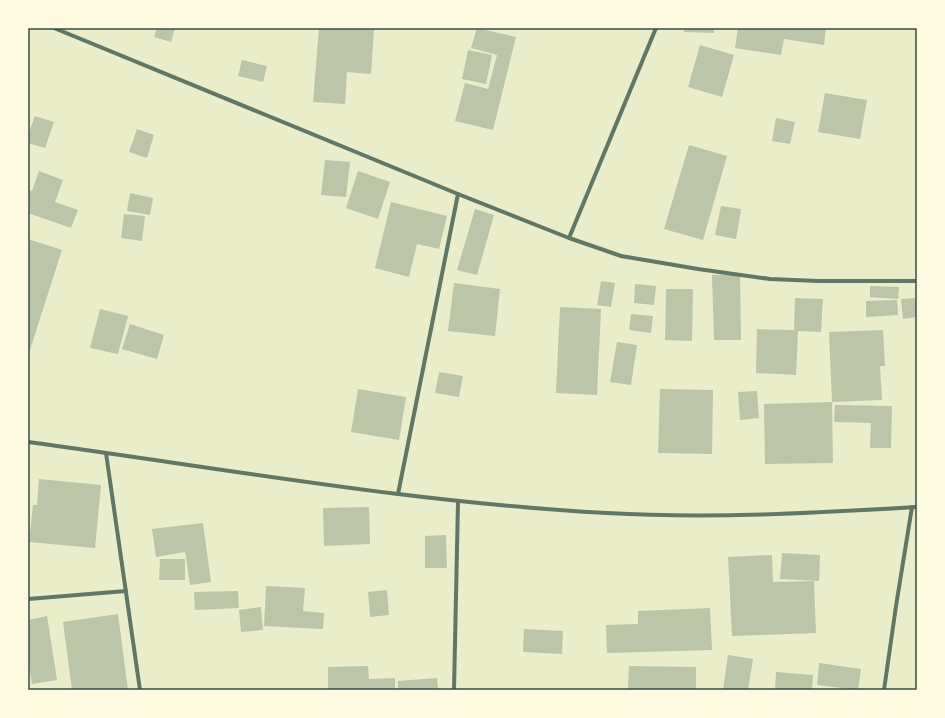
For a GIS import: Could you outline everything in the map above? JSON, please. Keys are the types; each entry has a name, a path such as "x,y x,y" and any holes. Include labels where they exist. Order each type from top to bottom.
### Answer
{"street":[{"path":"54,28 458,194 569,238 621,256 770,279 818,281 917,281"},
{"path":"569,238 656,28"},
{"path":"398,494 458,194"},
{"path":"28,442 458,502 608,514 722,516 915,507 896,606 884,690"},
{"path":"106,453 140,690"},
{"path":"454,690 458,502"},
{"path":"28,599 126,591"}],"building":[{"path":"157,28 175,28 171,42 154,37"},
{"path":"319,28 374,28 371,74 347,72 345,104 313,102"},
{"path":"477,28 516,37 493,130 455,121 465,83 488,89 497,55 471,48"},
{"path":"685,28 714,28 714,33 684,32"},
{"path":"738,28 826,28 824,45 784,39 781,55 735,48"},
{"path":"700,45 734,55 722,97 688,87"},
{"path":"468,50 492,55 486,84 462,79"},
{"path":"242,60 267,66 263,82 238,76"},
{"path":"825,93 867,100 860,139 818,132"},
{"path":"35,116 54,122 45,148 28,143 28,135"},
{"path":"776,118 795,122 790,144 772,141"},
{"path":"137,129 154,135 147,158 129,152"},
{"path":"689,145 727,156 703,240 664,229"},
{"path":"325,160 350,162 346,197 321,195"},
{"path":"39,171 63,180 55,202 78,210 71,228 28,213 28,190 32,191"},
{"path":"358,171 390,182 378,219 346,208"},
{"path":"130,193 153,198 150,215 127,211"},
{"path":"391,202 447,216 439,249 417,244 409,277 375,268"},
{"path":"721,206 741,209 736,239 715,235"},
{"path":"475,209 494,215 477,275 457,270"},
{"path":"124,214 145,216 142,241 121,238"},
{"path":"28,239 62,250 28,356"},
{"path":"740,274 741,340 714,340 712,275"},
{"path":"601,281 615,283 611,307 597,305"},
{"path":"454,283 500,289 495,336 448,331"},
{"path":"635,284 656,286 654,305 634,303"},
{"path":"870,286 899,287 898,299 870,297"},
{"path":"666,289 693,289 692,341 665,340"},
{"path":"795,298 823,299 821,332 798,331 796,375 756,373 757,329 794,330"},
{"path":"917,298 917,317 903,319 901,299"},
{"path":"897,300 898,315 866,317 866,301"},
{"path":"560,307 601,309 597,395 556,393"},
{"path":"100,309 128,316 118,354 90,348"},
{"path":"631,314 653,316 651,333 629,330"},
{"path":"130,324 164,335 157,359 122,349"},
{"path":"883,330 885,366 880,366 882,400 832,402 829,332"},
{"path":"617,342 637,345 631,385 610,382"},
{"path":"439,372 463,376 459,397 435,393"},
{"path":"358,389 406,397 399,440 351,432"},
{"path":"660,389 713,390 712,454 658,453"},
{"path":"757,391 759,418 740,420 738,392"},
{"path":"832,402 833,463 765,464 764,404"},
{"path":"835,405 892,406 891,448 870,448 871,423 834,422"},
{"path":"39,479 101,485 95,548 29,542 33,505 37,505"},
{"path":"369,507 370,544 324,546 323,508"},
{"path":"203,523 211,582 190,585 185,552 156,557 152,529"},
{"path":"446,535 447,568 425,568 425,536"},
{"path":"782,553 820,555 819,581 780,579"},
{"path":"772,555 773,582 814,581 816,633 732,636 728,557"},
{"path":"160,559 185,559 185,580 159,580"},
{"path":"266,586 305,588 303,611 324,613 323,629 264,626"},
{"path":"387,590 389,615 370,617 368,592"},
{"path":"238,591 239,608 195,610 194,592"},
{"path":"261,607 263,630 241,632 239,610"},
{"path":"710,608 712,650 607,653 606,625 638,624 638,611"},
{"path":"118,614 128,690 72,690 63,622"},
{"path":"47,616 57,680 32,684 28,660 28,620"},
{"path":"524,629 563,631 562,654 523,652"},
{"path":"728,655 753,659 748,690 723,690"},
{"path":"819,663 861,669 858,690 817,685"},
{"path":"368,666 369,679 395,678 395,690 328,690 328,667"},
{"path":"629,666 696,667 696,690 628,690"},
{"path":"776,672 813,675 812,690 775,690"},
{"path":"437,678 438,690 398,690 398,681"}]}
